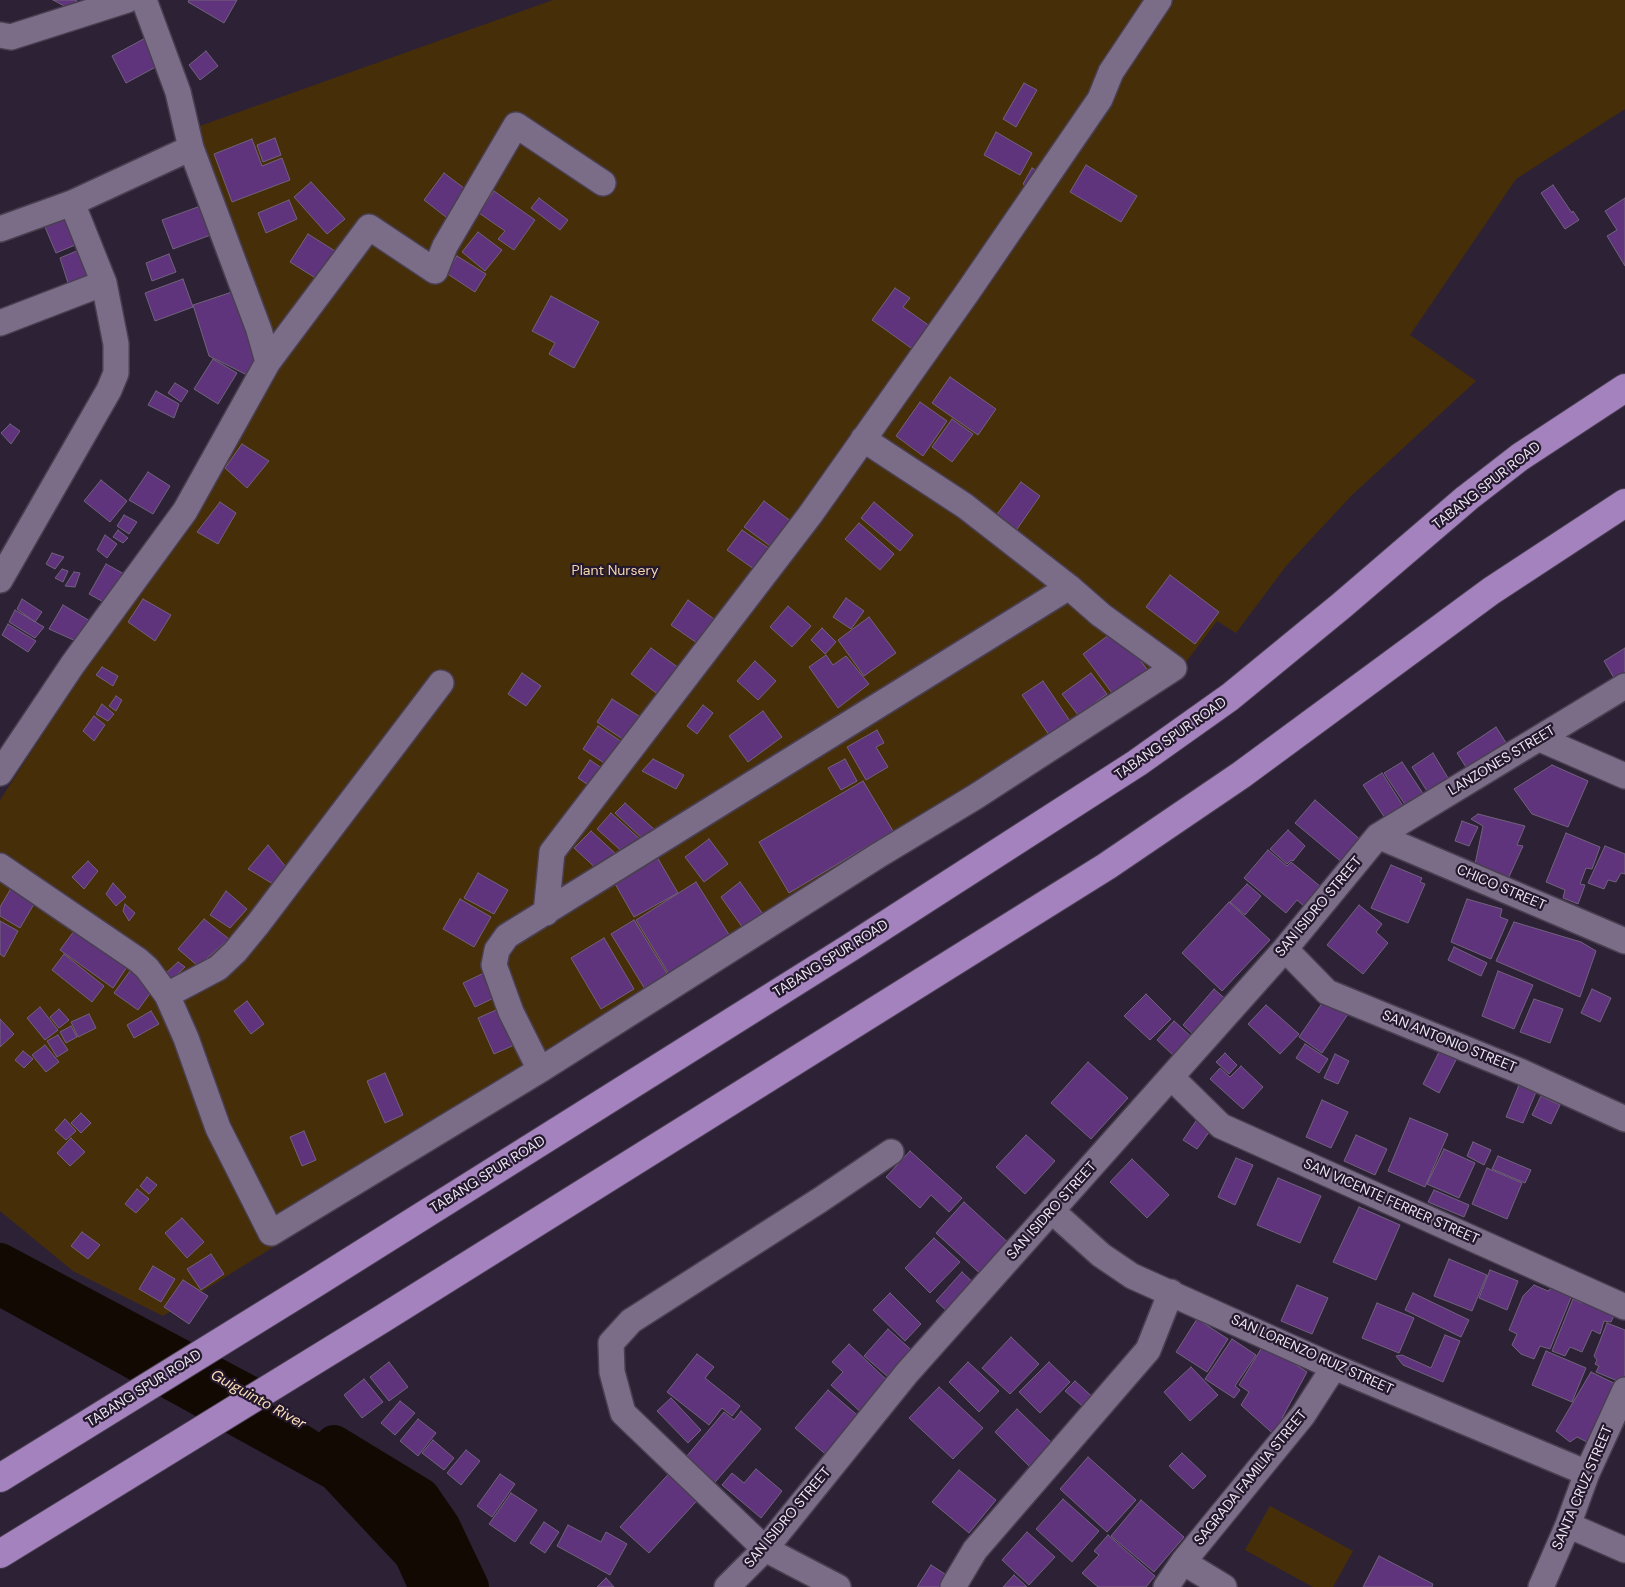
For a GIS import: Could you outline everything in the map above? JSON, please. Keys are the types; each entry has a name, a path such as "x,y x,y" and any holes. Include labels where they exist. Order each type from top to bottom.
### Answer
{"highway":[{"name":"TABANG SPUR ROAD","path":"0,1478 314,1284 851,947 1137,764 1230,697 1342,606 1467,498 1512,463 1625,388"},
{"path":"0,1554 382,1319 1107,866 1241,775 1491,591 1625,503"}],"street":[{"path":"0,35 11,37 127,0"},
{"path":"144,0 178,92 191,148 259,330 268,362"},
{"path":"546,913 552,852 810,515 1100,99 1111,72 1159,0"},
{"path":"0,772 73,664 186,511 268,362 369,227 435,271 446,246 516,125 603,183"},
{"path":"0,229 72,203 191,148"},
{"path":"0,580 110,390 116,373 116,344 104,283 72,203"},
{"path":"0,323 104,283"},
{"path":"0,866 138,960 167,995 186,1038 218,1128 271,1233 540,1070 862,866 975,797 1174,668 1102,615 965,506 863,439"},
{"path":"540,1070 512,1012 494,965 497,950 507,936 1069,587"},
{"path":"167,995 218,968 235,952 442,683"},
{"name":"LANZONES STREET","path":"1378,836 1625,686"},
{"path":"1540,739 1625,776"},
{"name":"CHICO STREET","path":"1378,836 1625,941"},
{"name":"SAN ISIDRO STREET","path":"726,1587 765,1549 907,1373 1285,949 1378,836"},
{"name":"SAN ANTONIO STREET","path":"1285,949 1327,992 1522,1072 1625,1119"},
{"name":"SAN VICENTE FERRER STREET","path":"1171,1077 1221,1126 1625,1307"},
{"path":"838,1587 765,1549 623,1413 612,1372 611,1343 631,1321 820,1200 891,1152"},
{"name":"SAN LORENZO RUIZ STREET","path":"1052,1211 1101,1256 1132,1276 1334,1367 1587,1473"},
{"path":"954,1587 974,1550 1148,1350 1170,1292"},
{"name":"SAGRADA FAMILIA STREET","path":"1166,1587 1183,1562 1302,1416 1334,1367"},
{"name":"SANTA CRUZ STREET","path":"1541,1587 1568,1525 1587,1473 1625,1390"},
{"path":"1568,1525 1625,1550"},
{"path":"1183,1562 1224,1587"}],"green space":[{"name":"Plant Nursery","path":"553,0 1625,0 1625,109 1516,179 1410,335 1476,381 1351,496 1286,566 1236,633 1217,621 1165,690 163,1316 73,1271 0,1211 0,800 282,365 197,127"},
{"path":"1270,1506 1353,1551 1333,1587 1313,1587 1245,1550"}],"water":[{"path":"0,1259 68,1302 290,1414 374,1467 427,1518 471,1587 407,1587 397,1565 324,1487 0,1308"}],"building":[{"path":"53,0 77,0 72,10"},
{"path":"189,0 237,0 224,23 188,2"},
{"path":"151,35 165,62 126,83 112,56"},
{"path":"206,51 218,66 200,80 189,65"},
{"path":"1024,83 1037,90 1016,127 1003,119"},
{"path":"996,132 1032,153 1020,175 984,155"},
{"path":"275,138 281,155 263,162 257,145"},
{"path":"252,139 262,166 282,158 290,180 232,202 214,154"},
{"path":"1086,165 1137,196 1121,222 1070,192"},
{"path":"1032,168 1045,175 1035,191 1023,184"},
{"path":"444,173 472,194 451,221 424,200"},
{"path":"311,182 345,219 327,234 294,197"},
{"path":"1553,185 1579,220 1565,229 1541,193"},
{"path":"494,191 535,220 514,250 498,239 505,231 479,213"},
{"path":"539,198 568,220 560,230 531,208"},
{"path":"1625,198 1625,266 1607,236 1617,230 1605,211"},
{"path":"289,200 297,219 266,233 258,213"},
{"path":"206,204 216,233 173,249 162,220"},
{"path":"70,217 80,243 56,253 45,227"},
{"path":"478,232 502,250 485,271 462,252"},
{"path":"308,234 335,251 317,279 290,262"},
{"path":"86,247 91,275 68,283 60,258"},
{"path":"169,254 176,272 152,281 146,263"},
{"path":"457,256 486,274 475,292 446,273"},
{"path":"183,279 193,307 155,321 145,293"},
{"path":"895,288 910,298 903,307 934,329 918,353 872,320"},
{"path":"241,289 263,357 253,378 209,356 193,305"},
{"path":"551,296 599,322 574,368 549,354 555,343 532,331"},
{"path":"213,359 237,373 218,404 194,389"},
{"path":"950,377 996,409 978,435 932,403"},
{"path":"175,383 188,391 181,402 168,393"},
{"path":"156,391 179,404 174,418 148,405"},
{"path":"920,402 947,421 923,456 896,436"},
{"path":"952,419 973,434 952,462 932,447"},
{"path":"10,424 20,431 11,444 1,433"},
{"path":"242,444 269,461 247,488 225,468"},
{"path":"148,472 170,486 153,514 129,500"},
{"path":"101,480 127,501 110,522 84,501"},
{"path":"1021,482 1040,496 1015,532 995,517"},
{"path":"764,501 796,525 777,551 744,527"},
{"path":"220,502 236,513 218,544 197,532"},
{"path":"874,502 913,535 900,551 861,518"},
{"path":"124,515 137,522 129,534 117,526"},
{"path":"859,523 894,554 880,570 845,539"},
{"path":"118,530 128,538 123,543 113,537"},
{"path":"742,530 776,553 761,574 727,550"},
{"path":"105,535 117,544 107,558 97,550"},
{"path":"52,553 64,557 55,569 46,564"},
{"path":"106,564 126,575 109,605 89,594"},
{"path":"62,569 68,571 63,582 55,578"},
{"path":"74,572 80,573 75,587 65,586"},
{"path":"1170,575 1219,612 1195,644 1146,607"},
{"path":"846,598 864,611 851,629 833,617"},
{"path":"22,599 42,612 35,622 17,609"},
{"path":"143,599 171,615 155,641 128,622"},
{"path":"688,600 714,619 697,643 671,625"},
{"path":"63,605 90,621 78,642 49,629"},
{"path":"788,606 811,626 792,647 770,627"},
{"path":"15,610 44,627 35,638 9,622"},
{"path":"869,617 896,653 864,676 838,640"},
{"path":"8,624 36,641 28,652 2,635"},
{"path":"822,628 836,642 825,654 811,640"},
{"path":"1117,629 1149,672 1115,697 1083,654"},
{"path":"651,648 679,668 659,695 631,674"},
{"path":"1625,648 1625,678 1617,683 1604,661"},
{"path":"826,655 833,665 846,656 869,684 838,708 809,667"},
{"path":"755,661 776,681 758,700 737,681"},
{"path":"102,667 118,676 113,686 96,675"},
{"path":"522,673 541,686 526,706 508,694"},
{"path":"1091,673 1107,694 1078,715 1062,694"},
{"path":"1043,681 1072,724 1051,738 1022,695"},
{"path":"116,696 122,700 116,711 109,706"},
{"path":"612,699 642,718 627,742 597,722"},
{"path":"102,704 114,714 108,721 96,714"},
{"path":"703,705 713,713 697,734 687,726"},
{"path":"763,711 782,737 748,762 729,736"},
{"path":"94,716 105,725 94,741 83,731"},
{"path":"598,726 625,744 610,767 583,749"},
{"path":"1496,727 1510,749 1471,775 1457,753"},
{"path":"877,730 884,743 876,747 888,767 866,780 847,747"},
{"path":"1433,753 1451,783 1430,796 1412,767"},
{"path":"653,759 684,775 676,789 642,771"},
{"path":"845,759 857,781 841,790 828,768"},
{"path":"590,760 603,769 591,787 578,778"},
{"path":"1402,762 1426,798 1408,809 1384,773"},
{"path":"1552,765 1588,781 1568,827 1532,814 1514,789"},
{"path":"1382,773 1405,809 1387,821 1363,785"},
{"path":"863,781 893,831 789,893 759,842"},
{"path":"1315,800 1363,842 1344,864 1295,823"},
{"path":"625,803 655,830 645,841 615,813"},
{"path":"611,813 641,840 627,856 597,829"},
{"path":"1478,814 1525,826 1517,845 1523,846 1508,879 1475,864 1483,826 1471,819"},
{"path":"1462,821 1478,827 1469,846 1455,841"},
{"path":"1288,830 1305,846 1293,861 1291,860 1287,864 1270,849"},
{"path":"591,831 617,855 600,872 574,848"},
{"path":"1566,833 1600,847 1592,869 1586,868 1580,884 1585,885 1578,904 1563,898 1565,890 1546,882"},
{"path":"709,839 728,864 704,882 685,857"},
{"path":"268,845 286,867 273,884 248,869"},
{"path":"1605,846 1625,854 1625,874 1621,873 1616,882 1608,880 1604,889 1588,883"},
{"path":"1268,850 1287,866 1291,862 1321,887 1304,906 1297,900 1286,913 1244,878"},
{"path":"657,857 678,893 634,917 614,882"},
{"path":"88,861 98,871 84,889 72,877"},
{"path":"1391,865 1422,878 1420,882 1425,884 1408,923 1371,908"},
{"path":"478,873 508,890 494,914 464,898"},
{"path":"696,882 733,941 672,979 636,920"},
{"path":"740,882 765,917 745,931 721,897"},
{"path":"113,883 126,897 116,906 106,894"},
{"path":"1247,884 1261,896 1245,915 1230,902"},
{"path":"13,885 37,899 20,928 0,916 0,907"},
{"path":"226,891 247,909 230,928 210,915"},
{"path":"460,899 491,917 474,947 443,929"},
{"path":"1467,899 1502,909 1500,917 1508,920 1491,959 1451,942"},
{"path":"1229,902 1270,940 1222,991 1182,953"},
{"path":"125,904 135,913 129,921 123,911"},
{"path":"1359,905 1382,924 1376,932 1388,943 1363,974 1327,945"},
{"path":"204,919 229,939 198,966 178,949"},
{"path":"634,920 671,980 648,994 611,934"},
{"path":"0,921 18,931 4,957 0,954"},
{"path":"1514,922 1581,942 1596,951 1580,997 1496,961"},
{"path":"77,927 129,964 113,988 60,950"},
{"path":"604,938 634,989 601,1009 571,958"},
{"path":"1454,947 1487,963 1481,976 1448,960"},
{"path":"64,954 104,986 92,1002 52,970"},
{"path":"178,962 185,967 169,982 164,975"},
{"path":"130,971 154,988 138,1010 114,993"},
{"path":"488,971 500,995 475,1007 463,983"},
{"path":"1498,971 1533,985 1514,1029 1482,1016"},
{"path":"1214,989 1229,1002 1197,1038 1183,1025"},
{"path":"1592,989 1611,998 1600,1022 1581,1013"},
{"path":"1146,994 1171,1019 1150,1040 1124,1016"},
{"path":"1325,999 1348,1014 1322,1053 1299,1037"},
{"path":"1534,999 1563,1009 1550,1043 1520,1032"},
{"path":"247,1001 264,1024 251,1034 234,1011"},
{"path":"1266,1005 1299,1034 1280,1054 1248,1024"},
{"path":"505,1006 521,1042 494,1054 478,1018"},
{"path":"40,1007 58,1030 45,1040 27,1018"},
{"path":"59,1009 69,1020 59,1028 50,1017"},
{"path":"151,1011 159,1024 134,1038 127,1025"},
{"path":"89,1014 96,1028 78,1037 71,1022"},
{"path":"0,1019 14,1034 0,1047"},
{"path":"1174,1021 1194,1039 1176,1058 1157,1040"},
{"path":"71,1026 77,1037 66,1043 60,1032"},
{"path":"58,1035 68,1050 57,1057 47,1041"},
{"path":"1305,1044 1328,1059 1319,1073 1296,1058"},
{"path":"45,1045 59,1062 46,1072 32,1055"},
{"path":"1441,1048 1458,1056 1439,1093 1423,1084"},
{"path":"23,1051 33,1059 24,1068 15,1060"},
{"path":"1225,1053 1237,1065 1229,1074 1216,1062"},
{"path":"1335,1054 1349,1061 1338,1084 1324,1078"},
{"path":"1088,1062 1128,1098 1091,1139 1051,1103"},
{"path":"1241,1066 1263,1087 1243,1109 1210,1079 1220,1068 1230,1077"},
{"path":"385,1073 403,1115 385,1123 367,1081"},
{"path":"1519,1085 1536,1092 1523,1123 1506,1117"},
{"path":"1541,1096 1560,1105 1551,1124 1532,1115"},
{"path":"1322,1100 1348,1112 1331,1148 1306,1137"},
{"path":"81,1113 91,1123 81,1133 71,1123"},
{"path":"1198,1118 1212,1128 1197,1149 1183,1140"},
{"path":"1410,1118 1448,1134 1425,1187 1388,1171"},
{"path":"65,1119 76,1131 66,1140 55,1130"},
{"path":"304,1131 316,1160 302,1166 290,1137"},
{"path":"1026,1135 1055,1161 1025,1194 996,1167"},
{"path":"1356,1135 1387,1149 1375,1175 1344,1161"},
{"path":"71,1138 85,1152 70,1166 57,1153"},
{"path":"1473,1142 1491,1150 1484,1165 1467,1156"},
{"path":"1444,1149 1475,1163 1459,1198 1427,1184"},
{"path":"910,1151 962,1198 949,1212 931,1195 920,1208 886,1177"},
{"path":"1498,1156 1531,1170 1525,1183 1492,1169"},
{"path":"1236,1158 1253,1165 1235,1205 1218,1197"},
{"path":"1132,1159 1169,1195 1147,1218 1110,1182"},
{"path":"1487,1168 1522,1183 1507,1219 1472,1204"},
{"path":"147,1177 157,1185 149,1194 140,1186"},
{"path":"1278,1178 1321,1196 1300,1243 1257,1225"},
{"path":"137,1189 149,1199 136,1213 125,1204"},
{"path":"1434,1190 1469,1205 1464,1217 1428,1202"},
{"path":"964,1202 1013,1247 985,1278 936,1233"},
{"path":"1359,1207 1400,1225 1376,1280 1333,1262"},
{"path":"182,1218 204,1242 187,1258 165,1233"},
{"path":"82,1232 100,1245 88,1259 71,1246"},
{"path":"934,1238 960,1262 930,1293 905,1268"},
{"path":"211,1254 224,1274 201,1290 187,1269"},
{"path":"1449,1259 1487,1275 1472,1311 1434,1296"},
{"path":"153,1266 175,1279 161,1302 139,1289"},
{"path":"1490,1270 1518,1281 1507,1310 1479,1298"},
{"path":"962,1272 978,1287 952,1316 936,1301"},
{"path":"183,1280 208,1296 189,1324 164,1307"},
{"path":"1297,1285 1328,1298 1312,1334 1281,1321"},
{"path":"1534,1285 1548,1291 1552,1288 1572,1295 1550,1349 1540,1346 1534,1359 1521,1354 1512,1345 1517,1334 1509,1330 1523,1296"},
{"path":"890,1293 921,1324 905,1341 873,1310"},
{"path":"1413,1293 1469,1320 1461,1337 1405,1310"},
{"path":"1573,1299 1582,1303 1585,1299 1618,1307 1611,1322 1604,1321 1600,1334 1592,1330 1582,1352 1570,1347 1565,1356 1552,1351"},
{"path":"1377,1303 1414,1318 1399,1353 1362,1338"},
{"path":"1197,1319 1228,1339 1207,1372 1176,1352"},
{"path":"1607,1323 1625,1330 1625,1384 1596,1372 1599,1366 1595,1364 1597,1360 1594,1356"},
{"path":"888,1329 918,1356 894,1382 864,1356"},
{"path":"1445,1335 1460,1341 1443,1382 1403,1365 1396,1356 1402,1355 1431,1368"},
{"path":"1011,1337 1039,1364 1010,1394 982,1368"},
{"path":"1232,1339 1256,1355 1235,1386 1240,1390 1234,1398 1205,1379"},
{"path":"849,1344 892,1385 864,1415 831,1385 843,1372 832,1362"},
{"path":"1264,1344 1307,1372 1282,1418 1292,1428 1279,1439 1241,1405 1249,1392 1239,1385"},
{"path":"1546,1351 1586,1368 1572,1402 1532,1385"},
{"path":"697,1354 714,1367 705,1378 740,1406 732,1416 722,1408 709,1425 667,1392"},
{"path":"389,1362 408,1387 389,1401 370,1377"},
{"path":"968,1362 999,1391 979,1412 949,1382"},
{"path":"1049,1362 1070,1382 1040,1413 1019,1392"},
{"path":"1191,1367 1218,1395 1190,1421 1164,1392"},
{"path":"1591,1372 1622,1387 1595,1446 1577,1437 1570,1442 1556,1431"},
{"path":"364,1379 383,1402 362,1418 344,1395"},
{"path":"1075,1381 1097,1401 1088,1411 1065,1391"},
{"path":"939,1387 983,1428 953,1459 909,1418"},
{"path":"828,1390 863,1420 830,1458 795,1428"},
{"path":"671,1398 701,1430 688,1443 657,1411"},
{"path":"400,1401 415,1413 395,1435 381,1423"},
{"path":"1017,1409 1055,1446 1032,1469 995,1432"},
{"path":"741,1411 761,1429 710,1488 681,1463 724,1412 734,1420"},
{"path":"418,1419 436,1433 418,1456 400,1441"},
{"path":"433,1440 454,1458 444,1470 422,1453"},
{"path":"466,1450 480,1461 461,1485 447,1473"},
{"path":"1182,1453 1206,1476 1193,1489 1169,1466"},
{"path":"1088,1457 1136,1500 1107,1532 1060,1489"},
{"path":"675,1467 704,1493 649,1553 620,1527"},
{"path":"756,1469 782,1491 761,1518 722,1485 732,1473 744,1483"},
{"path":"959,1470 996,1500 969,1533 932,1502"},
{"path":"500,1474 515,1484 492,1517 477,1506"},
{"path":"511,1493 537,1510 515,1542 489,1524"},
{"path":"1063,1499 1099,1531 1072,1562 1036,1529"},
{"path":"1141,1500 1184,1537 1154,1572 1111,1536"},
{"path":"544,1522 559,1532 545,1553 530,1543"},
{"path":"568,1525 601,1542 606,1532 627,1544 610,1575 557,1546"},
{"path":"1027,1532 1055,1557 1029,1585 1002,1560"},
{"path":"1108,1535 1155,1576 1146,1587 1098,1587 1082,1573 1099,1555 1094,1551"},
{"path":"1379,1556 1433,1584 1432,1587 1363,1587"},
{"path":"931,1565 948,1576 941,1587 917,1587"},
{"path":"1014,1575 1027,1587 1003,1587"},
{"path":"606,1578 614,1587 597,1587"}],"waterway":[{"name":"Guiguinto River","path":"0,1262 254,1397"},
{"name":"Guiguinto River","path":"334,1444 421,1497 441,1526 470,1587"}]}
